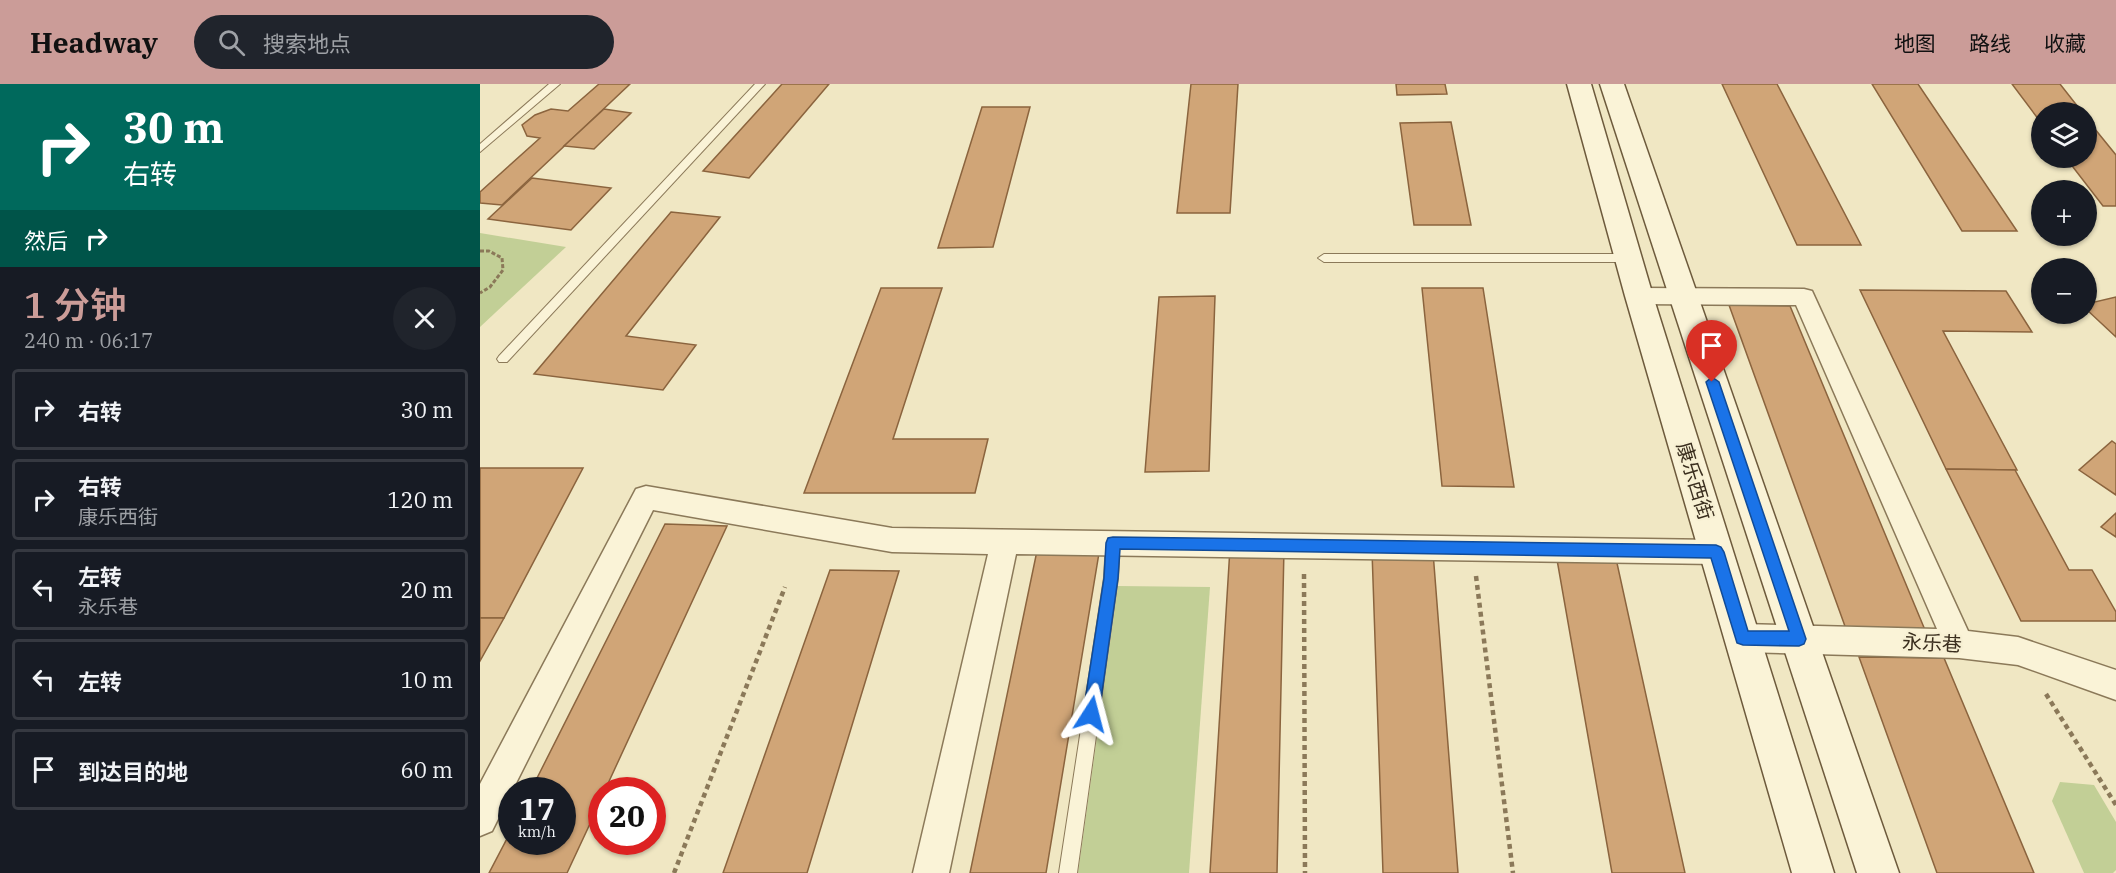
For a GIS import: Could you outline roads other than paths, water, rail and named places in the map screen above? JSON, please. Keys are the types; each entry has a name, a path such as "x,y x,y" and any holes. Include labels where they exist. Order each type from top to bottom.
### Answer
{"street":[{"name":"康乐西街","path":"1579,84 1813,873"},
{"path":"1612,84 1878,873"},
{"path":"1640,296 1804,297 1959,644"},
{"path":"480,819 646,497 892,540 1716,552"},
{"path":"932,873 1005,541"},
{"name":"永乐巷","path":"1743,638 1959,644 2018,651 2116,685"}],"lane":[{"path":"480,149 555,84"},
{"path":"503,359 760,84"},
{"path":"1324,258 1629,258"},
{"path":"1068,873 1111,578 1113,543"}]}
